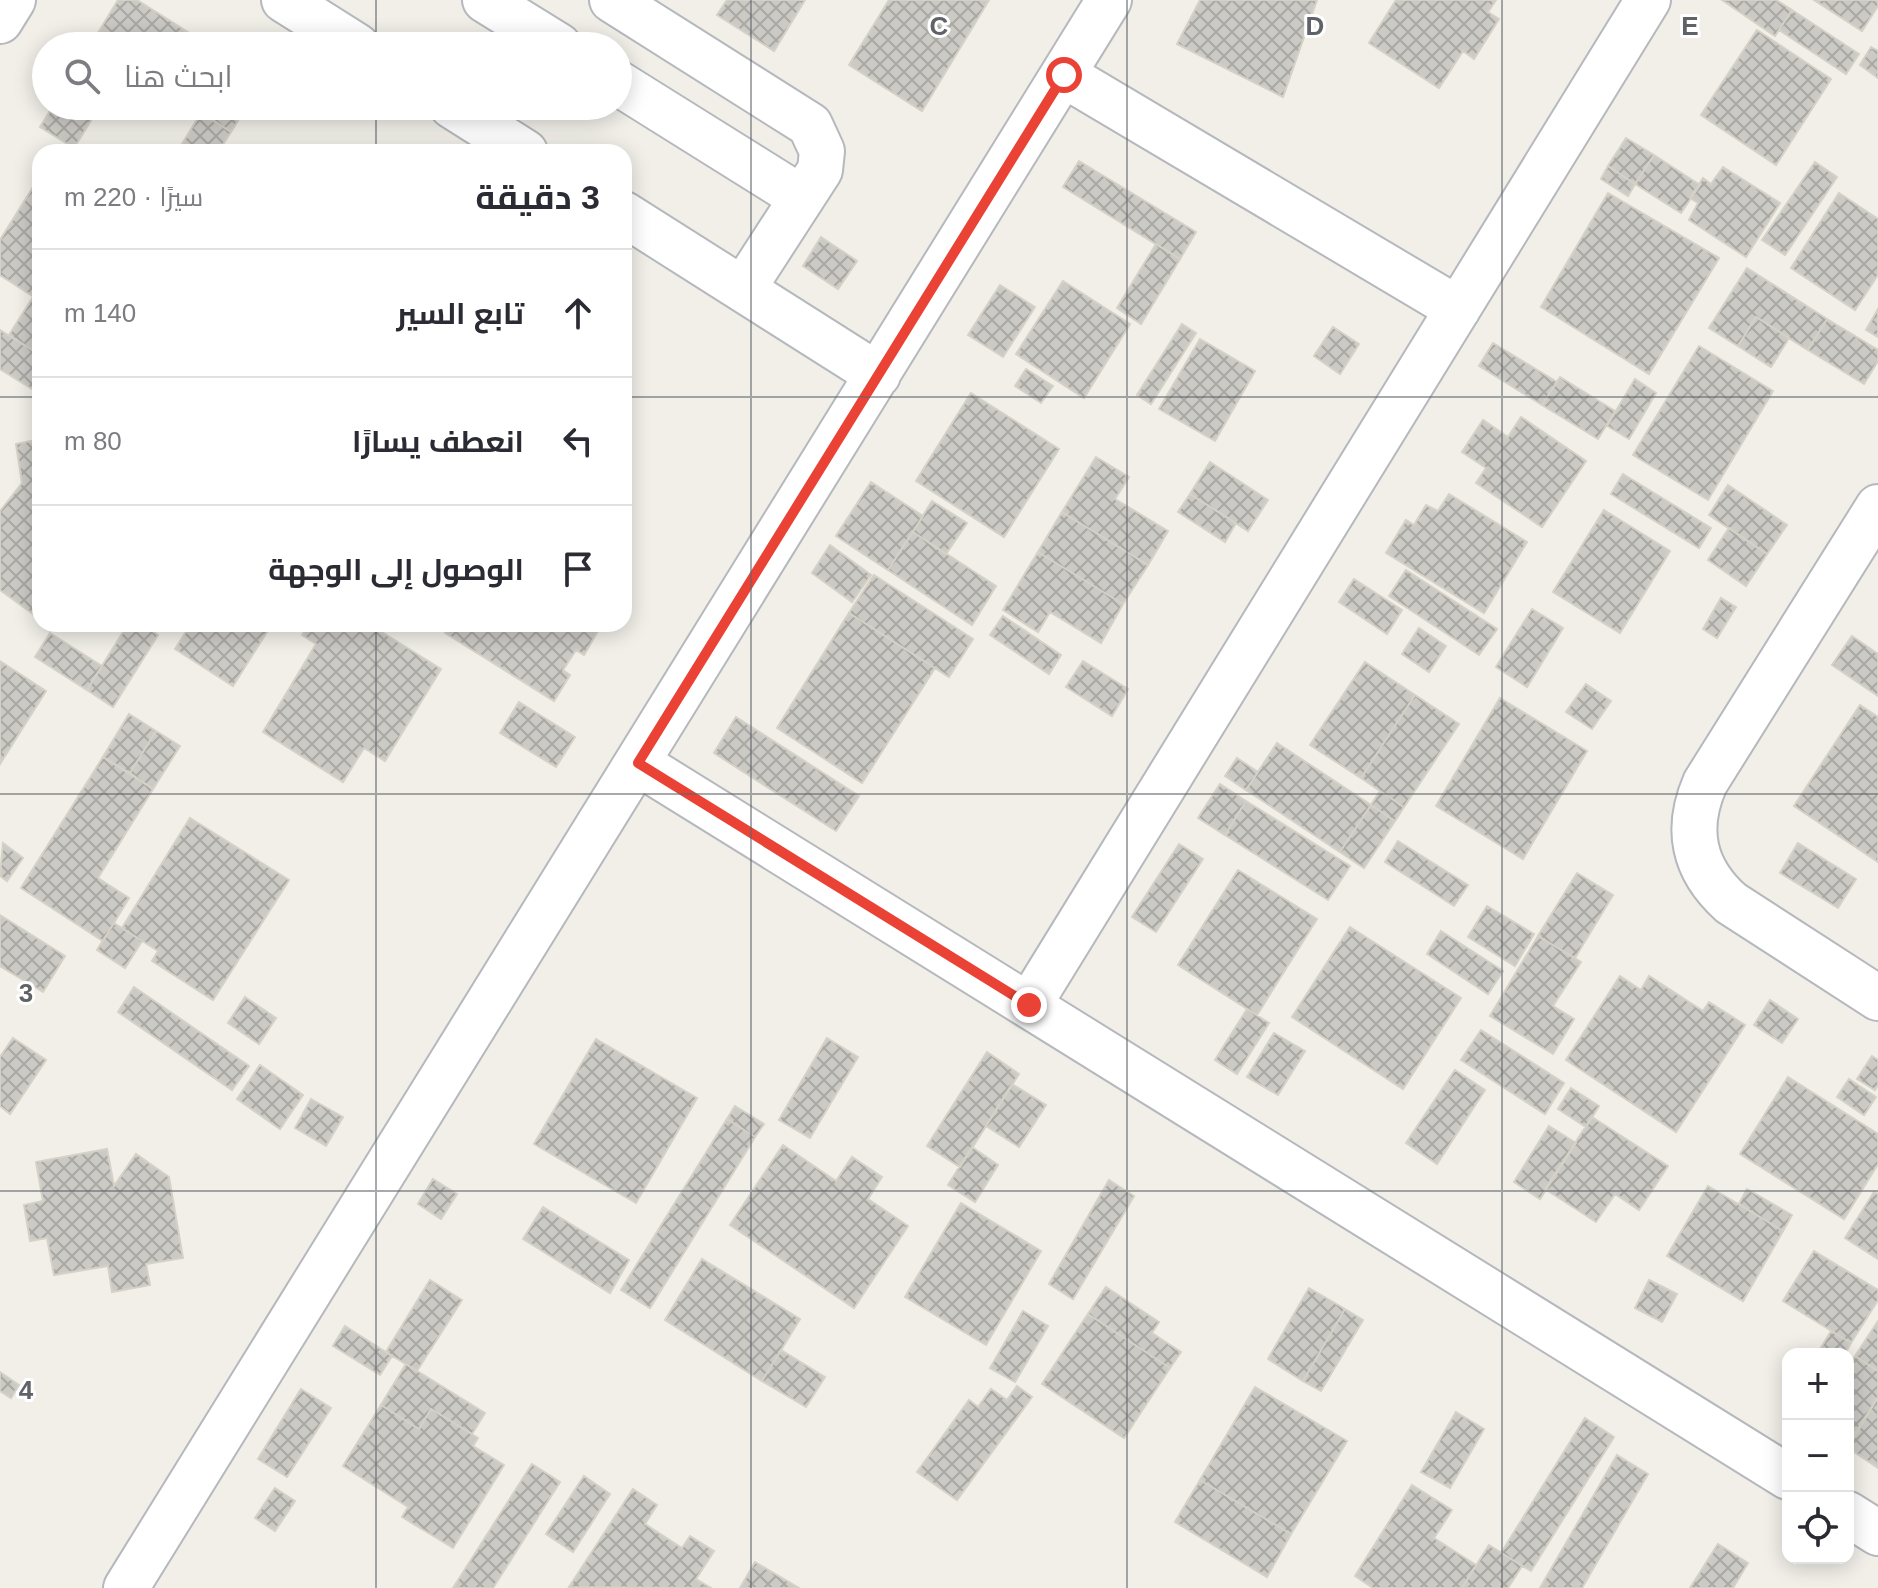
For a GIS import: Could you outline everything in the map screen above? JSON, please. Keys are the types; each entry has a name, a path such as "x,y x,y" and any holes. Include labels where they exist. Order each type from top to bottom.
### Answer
{"street":[{"path":"0,21 13,0"},
{"path":"284,0 335,32"},
{"path":"485,0 536,32"},
{"path":"612,0 810,125 820,141 822,160 802,198 743,289"},
{"path":"126,1588 1109,0"},
{"path":"1029,1005 1648,0"},
{"path":"1064,75 1458,309"},
{"path":"632,92 802,198"},
{"path":"474,120 512,144"},
{"path":"632,219 878,375"},
{"path":"1878,507 1705,783 1696,804 1693,826 1695,848 1714,888 1731,903 1878,998"},
{"path":"638,763 1782,1473"},
{"path":"1854,1518 1878,1533"}],"building":[{"path":"118,0 137,0 188,32 99,32"},
{"path":"727,0 805,0 774,51 717,15"},
{"path":"889,0 989,0 922,111 849,65"},
{"path":"1200,0 1317,0 1283,97 1177,44"},
{"path":"1396,0 1496,0 1488,12 1499,19 1474,59 1463,51 1439,88 1369,43"},
{"path":"1722,0 1776,0 1792,10 1775,36"},
{"path":"1814,0 1878,0 1878,6 1862,31"},
{"path":"1792,10 1859,54 1846,74 1779,30"},
{"path":"1757,30 1831,79 1776,165 1701,115"},
{"path":"1871,47 1878,51 1878,78 1860,65"},
{"path":"44,120 91,120 76,144 68,144 40,127"},
{"path":"197,120 212,120 231,132 223,144 182,144"},
{"path":"213,120 238,120 231,132"},
{"path":"1626,138 1654,155 1635,184 1608,166"},
{"path":"1654,155 1700,185 1681,213 1635,184"},
{"path":"1079,161 1196,232 1180,259 1063,187"},
{"path":"1815,162 1837,177 1785,255 1762,240"},
{"path":"1608,166 1635,184 1628,196 1601,179"},
{"path":"1723,167 1780,203 1746,257 1689,220 1698,203 1690,198 1703,178 1711,184"},
{"path":"32,189 32,296 0,275 0,240"},
{"path":"1608,193 1719,258 1649,374 1541,307"},
{"path":"1839,193 1878,219 1878,275 1855,310 1791,268"},
{"path":"821,237 857,261 838,289 803,266"},
{"path":"1156,244 1180,259 1141,324 1117,308"},
{"path":"1747,268 1827,319 1808,350 1756,317 1738,346 1709,328"},
{"path":"1063,281 1130,324 1084,398 1016,354"},
{"path":"1000,285 1035,307 1003,357 968,335"},
{"path":"32,299 32,350 9,335"},
{"path":"1878,309 1878,337 1866,330"},
{"path":"1756,317 1789,338 1771,367 1738,346"},
{"path":"1827,319 1878,350 1878,361 1864,384 1808,350"},
{"path":"1182,324 1196,333 1151,404 1137,395"},
{"path":"1333,327 1359,344 1340,374 1314,356"},
{"path":"0,330 32,350 32,389 0,369"},
{"path":"1200,339 1255,371 1215,441 1159,409"},
{"path":"1493,343 1557,382 1542,405 1479,366"},
{"path":"1699,346 1773,391 1708,500 1633,455"},
{"path":"1026,369 1053,386 1041,403 1015,386"},
{"path":"1560,377 1615,411 1598,439 1542,405"},
{"path":"1635,379 1656,393 1629,439 1607,426"},
{"path":"971,393 1059,449 1004,537 916,481"},
{"path":"1521,417 1586,461 1542,527 1476,483 1486,468 1462,452 1483,420 1508,437"},
{"path":"32,441 32,613 0,590 0,511 22,483 16,444"},
{"path":"1096,457 1129,477 1115,499 1168,531 1148,565 1062,512"},
{"path":"1210,462 1268,500 1248,531 1190,494"},
{"path":"1623,474 1711,528 1699,548 1611,494"},
{"path":"871,482 923,516 888,570 836,536"},
{"path":"1728,485 1787,525 1767,554 1709,515"},
{"path":"1190,494 1236,523 1225,542 1178,512"},
{"path":"1449,494 1527,542 1484,613 1386,553 1406,520 1414,525 1426,505 1438,511"},
{"path":"932,501 967,523 946,554 913,532"},
{"path":"1604,510 1670,551 1620,633 1553,592"},
{"path":"1062,512 1148,565 1123,604 1038,552"},
{"path":"1729,528 1767,554 1746,586 1708,560"},
{"path":"913,532 996,586 972,625 888,570"},
{"path":"830,545 871,575 852,602 812,573"},
{"path":"1038,552 1123,604 1101,643 1050,612 1038,632 1003,610"},
{"path":"1406,570 1497,629 1479,655 1389,596"},
{"path":"874,575 973,639 949,677 849,613"},
{"path":"1354,579 1402,610 1387,634 1339,602"},
{"path":"1721,598 1736,607 1717,638 1703,629"},
{"path":"1532,609 1563,628 1527,687 1496,667"},
{"path":"849,613 935,668 862,783 777,728"},
{"path":"1003,616 1061,655 1049,674 990,635"},
{"path":"1419,628 1446,646 1429,672 1402,654"},
{"path":"123,632 154,632 158,635 113,707 87,690"},
{"path":"186,632 267,632 233,686 175,649"},
{"path":"304,632 382,632 441,669 385,761 364,748 343,782 263,732 316,644 302,635"},
{"path":"597,632 584,655 576,650 563,670 570,675 554,701 445,633"},
{"path":"50,633 102,666 87,690 35,657"},
{"path":"1852,636 1878,654 1878,696 1832,665"},
{"path":"0,661 46,691 0,764"},
{"path":"1083,661 1128,689 1112,716 1066,687"},
{"path":"1365,662 1415,695 1361,778 1310,745"},
{"path":"1586,684 1611,701 1592,729 1566,712"},
{"path":"1415,695 1459,724 1404,807 1361,778"},
{"path":"1500,698 1587,751 1523,859 1436,806"},
{"path":"519,702 575,737 556,767 500,733"},
{"path":"1860,705 1878,717 1878,862 1794,806"},
{"path":"129,714 156,731 130,773 103,757"},
{"path":"736,717 859,796 836,831 714,753"},
{"path":"156,731 180,746 153,789 130,773"},
{"path":"1277,743 1371,805 1340,852 1246,790"},
{"path":"103,757 153,789 98,878 129,898 103,941 21,888"},
{"path":"1237,758 1258,772 1246,790 1225,776"},
{"path":"1220,784 1246,801 1225,835 1198,818"},
{"path":"1380,791 1404,807 1395,821 1371,805"},
{"path":"1246,801 1350,866 1328,900 1225,835"},
{"path":"1371,805 1395,821 1364,868 1340,852"},
{"path":"190,818 289,880 213,1000 152,961 158,951 122,928"},
{"path":"1398,841 1468,885 1454,906 1385,862"},
{"path":"3,843 23,858 7,881 0,876"},
{"path":"1798,843 1856,879 1838,908 1780,873"},
{"path":"1179,844 1203,859 1156,932 1132,917"},
{"path":"1238,870 1317,919 1257,1015 1178,965"},
{"path":"1577,873 1613,895 1575,958 1538,936"},
{"path":"1487,906 1534,934 1515,966 1468,937"},
{"path":"0,915 65,956 43,992 0,966"},
{"path":"114,923 142,941 125,968 97,950"},
{"path":"1350,927 1461,998 1403,1089 1292,1017"},
{"path":"1441,931 1503,971 1488,994 1427,954"},
{"path":"1538,936 1581,962 1553,1006 1574,1019 1553,1054 1490,1016"},
{"path":"1620,976 1641,990 1649,976 1703,1011 1709,1002 1745,1025 1676,1132 1566,1060"},
{"path":"134,987 249,1066 232,1090 118,1012"},
{"path":"245,997 276,1018 259,1044 228,1023"},
{"path":"1770,1000 1798,1019 1782,1043 1754,1025"},
{"path":"1247,1009 1269,1023 1237,1074 1215,1060"},
{"path":"1481,1030 1564,1083 1545,1114 1461,1060"},
{"path":"1274,1033 1305,1051 1278,1095 1247,1077"},
{"path":"13,1038 46,1060 10,1114 0,1106 0,1057"},
{"path":"827,1038 858,1057 810,1138 779,1120"},
{"path":"596,1039 697,1098 636,1203 534,1144"},
{"path":"987,1052 1019,1074 960,1167 927,1146"},
{"path":"1872,1056 1878,1060 1878,1085 1875,1090 1857,1079"},
{"path":"260,1065 303,1095 280,1129 237,1099"},
{"path":"1455,1070 1485,1090 1437,1164 1406,1143"},
{"path":"1788,1077 1878,1134 1878,1164 1844,1219 1740,1154"},
{"path":"1849,1079 1876,1097 1864,1115 1837,1097"},
{"path":"1012,1084 1046,1105 1019,1147 986,1126"},
{"path":"1571,1088 1599,1106 1586,1127 1558,1109"},
{"path":"311,1099 343,1117 326,1146 295,1128"},
{"path":"735,1106 764,1124 755,1137 727,1119"},
{"path":"1592,1117 1668,1166 1639,1210 1615,1194 1596,1222 1545,1189"},
{"path":"727,1119 755,1137 650,1308 621,1290"},
{"path":"1549,1126 1576,1143 1540,1199 1514,1182"},
{"path":"783,1145 836,1181 852,1157 882,1177 868,1199 908,1226 854,1308 730,1225"},
{"path":"972,1147 998,1165 975,1202 948,1185"},
{"path":"107,1149 114,1186 136,1154 169,1177 183,1258 146,1264 150,1285 112,1292 108,1266 54,1275 47,1238 30,1241 24,1205 43,1201 36,1162"},
{"path":"433,1179 457,1194 441,1219 418,1204"},
{"path":"1109,1180 1134,1196 1073,1299 1049,1284"},
{"path":"1708,1186 1783,1231 1743,1301 1667,1256"},
{"path":"1747,1189 1792,1215 1783,1231 1739,1204"},
{"path":"1874,1192 1878,1194 1878,1259 1845,1238"},
{"path":"961,1203 1041,1251 986,1345 905,1297"},
{"path":"543,1207 629,1260 610,1293 523,1239"},
{"path":"1814,1251 1878,1290 1878,1300 1851,1343 1783,1301"},
{"path":"702,1259 800,1319 762,1381 665,1320"},
{"path":"430,1280 462,1300 417,1371 386,1352"},
{"path":"1649,1280 1677,1294 1662,1322 1635,1308"},
{"path":"1106,1287 1159,1322 1152,1333 1181,1352 1170,1368 1088,1314"},
{"path":"1309,1288 1345,1309 1303,1381 1268,1359"},
{"path":"1345,1309 1363,1320 1321,1391 1303,1381"},
{"path":"1023,1311 1048,1326 1015,1382 990,1368"},
{"path":"1088,1314 1170,1368 1124,1438 1042,1384"},
{"path":"1878,1321 1878,1371 1855,1356"},
{"path":"345,1326 392,1356 380,1375 333,1346"},
{"path":"1831,1331 1851,1343 1848,1348 1821,1348"},
{"path":"781,1350 825,1377 806,1407 762,1381"},
{"path":"1854,1358 1878,1371 1878,1397 1854,1435 1854,1420"},
{"path":"406,1364 485,1413 472,1434 431,1409 419,1429 381,1405"},
{"path":"0,1372 19,1385 11,1398 0,1391"},
{"path":"1017,1386 1032,1397 957,1500 917,1472 969,1400 978,1407 991,1389 1007,1400"},
{"path":"1255,1387 1347,1441 1291,1534 1200,1480"},
{"path":"301,1389 331,1408 287,1477 258,1459"},
{"path":"1878,1397 1878,1468 1854,1452 1854,1438"},
{"path":"381,1405 419,1429 431,1409 478,1438 473,1446 504,1465 453,1548 402,1517 408,1507 343,1466"},
{"path":"1456,1412 1484,1429 1450,1488 1421,1472"},
{"path":"1585,1418 1614,1437 1531,1571 1501,1553"},
{"path":"1617,1455 1648,1474 1582,1588 1540,1588"},
{"path":"532,1464 560,1482 493,1588 453,1588"},
{"path":"584,1476 610,1494 573,1552 546,1534"},
{"path":"1200,1480 1291,1534 1267,1577 1175,1522"},
{"path":"1412,1485 1452,1510 1434,1538 1476,1565 1462,1588 1373,1588 1355,1576"},
{"path":"275,1488 295,1501 275,1531 255,1518"},
{"path":"633,1489 657,1505 645,1524 682,1548 690,1536 714,1551 696,1579 711,1588 569,1587"},
{"path":"1718,1544 1748,1563 1733,1588 1690,1588"},
{"path":"1489,1545 1522,1566 1508,1588 1462,1588"},
{"path":"755,1562 799,1588 740,1588"}],"route":[{"path":"1029,1005 638,763 1064,75"}]}
